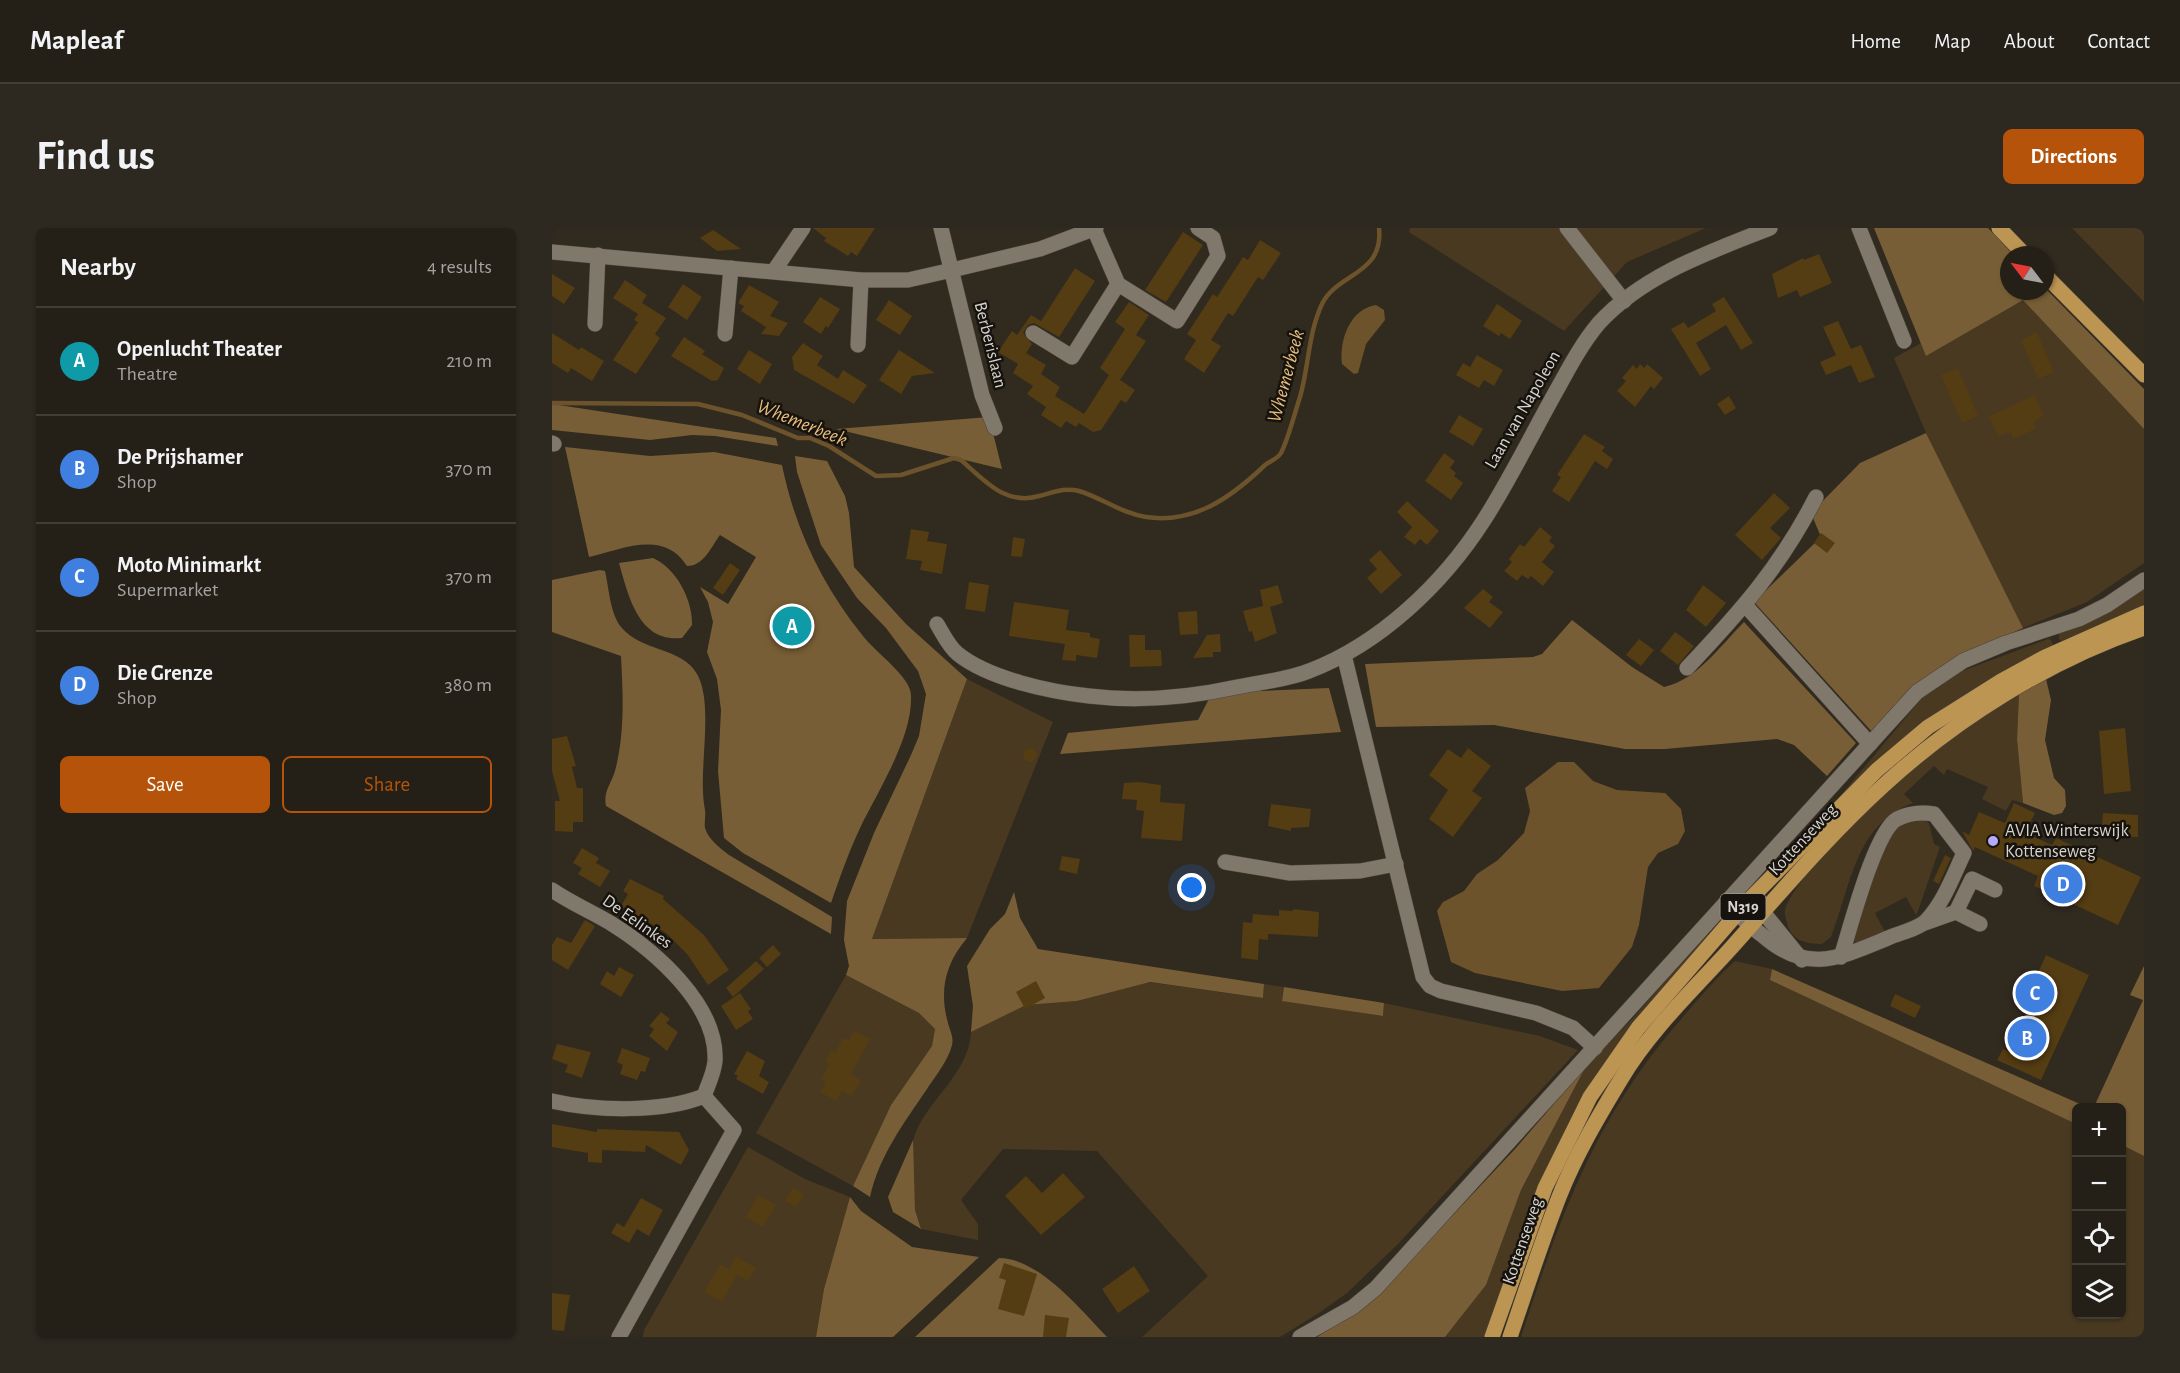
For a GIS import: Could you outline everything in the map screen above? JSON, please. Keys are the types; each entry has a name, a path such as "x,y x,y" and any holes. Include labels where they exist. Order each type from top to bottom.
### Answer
{"main road":[{"path":"1999,228 2016,246"},
{"path":"2054,284 2144,375"},
{"name":"Kottenseweg","path":"1510,1337 1560,1196 1585,1143 1622,1077 1652,1036 1836,832 1884,785 1937,741 2061,657 2144,613"},
{"name":"Kottenseweg","path":"1492,1337 1545,1188 1590,1096 1638,1028 1748,902 1877,770 1928,727 2001,681 2144,628"}],"street":[{"path":"774,271 803,228"},
{"name":"Berberislaan","path":"941,228 982,395 995,428"},
{"path":"552,252 861,280 908,280 1040,249 1095,229 1118,284 1177,321 1218,256 1213,238 1198,228"},
{"path":"1567,228 1624,301"},
{"name":"Laan van Napoleon","path":"937,624 957,653 995,673 1046,689 1104,698 1166,699 1209,693 1308,672 1344,655 1402,613 1456,558 1484,520 1575,358 1599,323 1624,301 1677,267 1770,228"},
{"path":"1859,228 1904,341"},
{"path":"595,324 598,255"},
{"path":"725,334 731,268"},
{"path":"858,345 861,280"},
{"path":"1033,333 1072,357 1118,284"},
{"path":"1688,668 1746,606 1793,541 1816,497"},
{"name":"Kottenseweg","path":"1300,1337 1353,1307 1376,1288 1917,692 1963,661 2006,643 2053,629 2107,605 2144,580"},
{"path":"1746,606 1870,744"},
{"path":"2053,629 2061,657"},
{"path":"1344,655 1420,967 1430,986 1452,994 1536,1013 1573,1028 1595,1048"},
{"path":"1841,957 1878,843 1896,819 1920,812 1934,814 1964,853 1942,899 1924,923"},
{"path":"1225,862 1290,873 1360,871 1396,864"},
{"path":"1956,912 1971,879 1995,890"},
{"name":"De Eelinkes","path":"552,890 637,940 684,985 707,1020 714,1041 715,1063 704,1096"},
{"path":"1731,895 1763,912 1802,960"},
{"path":"1731,895 1737,914 1790,956 1802,960 1841,957 1956,912 1980,924"},
{"path":"552,1101 603,1107 650,1107 686,1103 704,1096 734,1130 619,1337"}],"shaded area":[{"path":"1410,228 1706,228 1627,262 1564,331 1409,232"},
{"path":"1874,228 1988,228 2005,246 2000,246 2000,300 2023,300 1926,356"},
{"path":"2072,228 2144,228 2144,302"},
{"path":"2054,297 2144,389 2144,429 2023,300 2054,300"},
{"path":"2024,300 2144,429 2144,563 2087,602 2023,628 1926,433 1894,358 1921,343 1927,355"},
{"path":"1376,305 1384,310 1385,320 1366,344 1358,373 1354,374 1342,364 1342,345 1353,319 1367,308"},
{"path":"552,404 776,438 778,446 715,436 692,435 650,440 552,430"},
{"path":"989,417 1002,469 836,429"},
{"path":"1926,433 2023,628 1951,661 1873,733 1754,602 1821,537 1811,513 1860,463"},
{"path":"565,447 650,456 714,452 782,465 794,512 823,576 848,617 905,680 911,695 907,728 901,745 857,835 831,903 743,853 724,838 718,771 721,710 717,679 707,652 713,622 708,602 700,587 728,604 756,557 720,535 703,559 693,565 687,566 678,555 667,548 655,545 628,547 589,557"},
{"path":"795,456 827,461 845,496 849,513 854,567 906,624 967,679 872,939 967,938 953,958 944,989 945,1011 952,1045 948,1057 901,1127 886,1154 870,1197 853,1186 891,1105 932,1046 935,1029 919,1013 846,975 849,966 844,940 847,901 874,833 919,736 926,694 918,671 886,628 857,598 821,545 797,472"},
{"path":"653,558 676,577 690,605 692,625 682,638 655,633 645,625 631,602 619,563"},
{"path":"600,570 605,571 612,608 621,627 639,641 682,659 697,674 705,703 703,794 705,828 709,836 729,855 832,917 831,934 606,806 606,792 615,771 622,728 621,656 552,632 552,580"},
{"path":"2144,586 2144,607 2061,641 2059,639 2059,631"},
{"path":"1572,620 1632,667 1664,687 1676,683 1698,669 1744,622 1856,743 1827,776 1794,745 1777,739 1665,749 1625,749 1494,725 1376,727 1365,664 1533,657 1542,654"},
{"path":"2048,639 2051,640 2054,648 2016,668 1825,814 1923,697 1962,671"},
{"path":"967,679 1053,722 967,938 872,939"},
{"path":"2046,679 2051,700 2045,740 2054,778 2065,790 2066,806 2062,813 2054,815 2023,803 2017,739 2019,694"},
{"path":"1329,688 1341,732 1060,754 1068,733 1198,720 1212,693"},
{"path":"2019,694 2017,739 2023,803 2012,800 2006,811 1982,799 1988,787 1947,769 1944,775 1934,766 1904,794 1913,803 1894,813 1867,841 1850,878 1831,937 1822,944 1805,942 1796,938 1789,929 1785,914 1790,898 1814,865 1847,828 1918,761"},
{"path":"1558,762 1574,762 1593,781 1617,790 1665,793 1681,809 1685,831 1678,844 1658,853 1648,867 1639,925 1632,947 1599,988 1562,991 1475,973 1451,962 1437,911 1443,902 1464,891 1477,874 1498,860 1524,833 1530,811 1525,788"},
{"path":"1923,820 1929,823 1934,844 1940,847 1916,915 1906,897 1875,913 1885,932 1858,943 1853,941 1882,851 1899,825"},
{"path":"1014,892 1020,918 1038,949 1264,984 1263,998 1150,982 1077,1001 1026,1005 971,1032 973,1006 967,966 990,929 1005,914"},
{"path":"1706,934 1709,936 1591,1082 1575,1110 1522,1228 1487,1337 1445,1337 1486,1285 1521,1190 1585,1068 1633,1018"},
{"path":"1735,961 1772,969 1770,980 2072,1122 2072,1319 2126,1319 2126,1147 2144,1156 2144,1337 1521,1337 1567,1208 1603,1130 1651,1056 1721,974"},
{"path":"2144,966 2144,1156 2126,1147 2126,1103 2096,1103 2143,1000 2130,995"},
{"path":"1772,969 2078,1103 2072,1103 2072,1122 1770,980"},
{"path":"846,975 919,1013 935,1029 932,1046 891,1105 853,1186 756,1133"},
{"path":"1147,982 1263,998 1264,984 1284,987 1282,1000 1383,1016 1384,1003 1540,1036 1578,1050 1398,1244 1347,1293 1319,1313 1280,1337 1142,1337 1208,1276 1097,1151 1003,1149 961,1200 978,1224 978,1240 921,1229 915,1210 912,1150 915,1135 922,1120 961,1064 968,1049 971,1032 1026,1005 1077,1001"},
{"path":"1284,987 1384,1003 1383,1016 1282,1001"},
{"path":"1585,1068 1521,1190 1486,1285 1445,1337 1317,1337 1370,1302 1388,1284 1515,1149"},
{"path":"913,1140 915,1210 921,1229 893,1212 888,1197"},
{"path":"748,1147 805,1179 850,1197 824,1289 816,1337 643,1337 644,1330"},
{"path":"850,1197 861,1211 912,1247 979,1257 893,1337 816,1337 824,1289"},
{"path":"999,1258 1014,1260 1044,1276 1072,1300 1107,1337 915,1337"}],"building":[{"path":"813,228 875,228 857,256 851,252 848,256 824,241 826,238"},
{"path":"713,230 741,249 717,251 700,238"},
{"path":"1183,232 1203,245 1166,302 1145,290"},
{"path":"1260,240 1281,253 1263,280 1258,277 1233,316 1228,313 1211,340 1221,346 1204,373 1184,359 1196,340 1187,334 1213,294 1217,297 1243,257 1248,260"},
{"path":"1819,254 1832,283 1800,297 1797,290 1778,298 1772,274 1803,258 1804,260"},
{"path":"1075,268 1095,281 1059,337 1034,323 1028,325 1023,333 1032,344 1026,353 1046,365 1041,374 1060,387 1055,396 1084,414 1109,375 1100,368 1125,329 1115,322 1129,302 1149,315 1136,335 1146,341 1120,380 1135,390 1126,403 1121,400 1101,430 1093,432 1079,423 1076,427 1066,421 1061,428 1041,415 1046,407 1027,394 1033,386 1013,373 1018,364 998,352 1012,331 1017,335 1031,315 1041,321"},
{"path":"552,274 575,288 564,304 552,296"},
{"path":"625,280 647,295 642,303 666,318 655,334 660,338 636,374 613,360 638,322 634,320 638,314 613,298"},
{"path":"683,284 702,297 687,320 668,307"},
{"path":"749,285 779,302 770,316 788,323 779,336 761,334 766,327 741,311 744,306 738,303"},
{"path":"820,297 840,309 828,328 826,326 821,334 803,322"},
{"path":"1724,297 1753,343 1741,350 1726,325 1696,343 1711,369 1700,376 1671,329 1684,322 1688,328 1716,311 1712,304"},
{"path":"889,300 912,316 900,335 876,320"},
{"path":"1497,304 1522,321 1510,339 1501,333 1499,336 1483,326"},
{"path":"1838,321 1851,349 1861,345 1875,377 1859,383 1851,365 1826,375 1820,362 1836,355 1823,327"},
{"path":"2037,332 2054,372 2038,379 2021,340"},
{"path":"552,333 579,350 581,347 604,361 592,381 571,368 568,373 552,363"},
{"path":"684,337 705,351 702,354 724,368 718,380 712,381 671,356"},
{"path":"803,343 823,356 817,365 838,379 843,370 867,385 854,404 794,370 792,357"},
{"path":"749,350 772,364 760,384 737,369"},
{"path":"899,350 935,373 912,376 901,394 879,380"},
{"path":"1477,355 1503,370 1494,386 1484,380 1479,388 1456,375 1463,363 1470,367"},
{"path":"1640,364 1644,368 1647,364 1663,378 1654,389 1651,386 1635,407 1617,391 1626,381 1622,378 1633,365 1637,369"},
{"path":"1958,368 1978,416 1962,423 1941,375"},
{"path":"2035,395 2044,416 2033,422 2036,429 2013,439 2010,432 1998,436 1989,416"},
{"path":"1729,396 1736,408 1725,415 1717,404"},
{"path":"1459,415 1483,429 1473,446 1449,432"},
{"path":"1584,434 1605,447 1602,451 1613,459 1607,469 1595,461 1569,502 1552,491 1561,477 1557,475"},
{"path":"1444,453 1455,461 1450,468 1456,473 1454,476 1463,483 1451,500 1425,481"},
{"path":"1774,493 1790,508 1770,528 1781,538 1762,560 1735,535"},
{"path":"1407,501 1439,531 1427,545 1420,539 1415,545 1404,537 1412,527 1397,512"},
{"path":"1540,527 1552,537 1549,541 1555,546 1542,562 1554,572 1543,586 1531,576 1528,579 1522,575 1517,581 1504,571 1512,562 1509,559 1520,544 1524,547"},
{"path":"911,529 929,532 927,541 947,544 942,574 920,570 922,561 906,559"},
{"path":"1821,533 1835,543 1827,553 1814,543"},
{"path":"1013,537 1025,539 1022,557 1011,556"},
{"path":"1380,550 1402,575 1381,594 1367,578 1377,569 1369,560"},
{"path":"730,563 740,570 723,595 713,588"},
{"path":"969,582 989,585 985,612 965,609"},
{"path":"1278,585 1283,603 1270,607 1277,633 1255,642 1252,631 1249,632 1243,611 1263,606 1260,590"},
{"path":"1703,585 1726,603 1706,627 1686,610"},
{"path":"1483,589 1493,597 1489,602 1503,612 1490,628 1464,608"},
{"path":"1014,602 1069,610 1066,630 1090,633 1090,637 1100,639 1097,658 1076,655 1076,661 1062,660 1065,644 1009,636"},
{"path":"1197,611 1198,634 1180,635 1178,612"},
{"path":"1675,632 1694,646 1678,665 1660,651"},
{"path":"1220,634 1221,652 1213,652 1213,657 1193,658 1207,635"},
{"path":"1129,635 1145,635 1145,650 1161,650 1162,666 1130,667"},
{"path":"1639,639 1654,650 1641,666 1626,655"},
{"path":"2125,728 2131,791 2104,794 2099,731"},
{"path":"567,736 576,766 572,767 577,788 583,788 583,822 573,822 573,832 555,831 555,801 560,801 552,771 552,739"},
{"path":"1030,748 1035,750 1037,755 1035,760 1030,762 1025,760 1023,755 1025,750"},
{"path":"1468,748 1491,766 1472,791 1482,798 1453,837 1429,819 1448,790 1429,775 1448,749 1461,758"},
{"path":"1139,782 1161,785 1160,802 1185,804 1182,841 1141,838 1144,811 1136,810 1137,800 1122,799 1124,783"},
{"path":"2014,803 2035,813 2025,833 2052,845 2056,838 2141,877 2118,925 2034,886 2038,876 1975,847 1973,851 1962,831 1969,835 1979,812 2005,823"},
{"path":"1271,804 1311,809 1309,827 1291,828 1291,831 1268,826"},
{"path":"2103,813 2138,815 2138,837 2101,836"},
{"path":"582,848 599,858 596,863 610,871 600,887 578,874 582,868 573,863"},
{"path":"1945,855 1951,858 1939,884 1933,881"},
{"path":"1062,856 1080,859 1077,874 1059,870"},
{"path":"630,879 664,896 663,899 704,935 729,970 708,985 687,954 666,933 621,906 628,894 623,891"},
{"path":"1293,909 1319,912 1318,937 1268,934 1268,940 1259,939 1258,960 1241,958 1243,922 1252,923 1253,914 1279,916 1279,910 1293,911"},
{"path":"585,920 595,926 568,970 552,960 552,945 557,937 571,943"},
{"path":"773,945 781,954 767,967 759,958"},
{"path":"2046,955 2089,975 2041,1080 1997,1060 2003,1049 2009,1052 2028,1011 2022,1008"},
{"path":"756,961 764,969 733,997 726,988"},
{"path":"619,967 634,975 621,997 600,984 607,971 614,976"},
{"path":"1036,981 1045,998 1025,1009 1016,992"},
{"path":"740,993 751,1009 748,1011 753,1019 736,1030 721,1006"},
{"path":"1895,994 1921,1006 1915,1018 1890,1006"},
{"path":"661,1012 670,1019 666,1023 678,1032 667,1051 649,1036 654,1029 649,1026"},
{"path":"854,1030 870,1039 851,1074 861,1080 852,1096 842,1091 836,1101 820,1092 826,1082 821,1079 829,1064 825,1062 831,1050 835,1053 843,1038 849,1040"},
{"path":"557,1044 591,1052 582,1078 565,1072 568,1065 552,1059"},
{"path":"622,1048 650,1058 645,1072 641,1071 637,1080 620,1074 623,1065 617,1062"},
{"path":"747,1051 765,1061 759,1076 769,1082 763,1094 736,1079 738,1076 734,1074"},
{"path":"552,1124 597,1132 597,1129 679,1132 689,1150 681,1165 646,1145 645,1152 602,1150 602,1163 588,1162 588,1153 552,1147"},
{"path":"1063,1173 1085,1197 1041,1235 1005,1196 1026,1176 1042,1193"},
{"path":"793,1187 804,1194 796,1207 785,1201"},
{"path":"758,1195 776,1205 763,1227 746,1217"},
{"path":"641,1198 663,1210 649,1236 637,1229 629,1243 611,1233 617,1223 624,1227"},
{"path":"736,1256 756,1268 748,1281 737,1275 722,1302 704,1292 720,1264 729,1269"},
{"path":"1004,1263 1037,1274 1024,1316 998,1309 1006,1280 999,1278"},
{"path":"1134,1266 1150,1291 1118,1313 1102,1289"},
{"path":"552,1293 570,1295 564,1331 552,1330"},
{"path":"1045,1315 1069,1318 1066,1337 1043,1337"}],"waterway":[{"name":"Whemerbeek","path":"552,403 698,404 742,415 798,438 810,438 829,446 876,476 901,475 954,458 961,460 996,489 1016,497 1027,498 1074,490 1137,515 1163,518 1180,516 1210,506 1224,498 1281,453 1300,397 1317,315 1329,294 1367,265 1379,243 1379,228"}],"place":[{"name":"Openlucht Theater","path":"792,626"},
{"name":"AVIA Winterswijk Kottenseweg","path":"1993,841"},
{"name":"Die Grenze","path":"2063,884"},
{"name":"Moto Minimarkt","path":"2035,993"},
{"name":"De Prijshamer","path":"2027,1038"}]}
